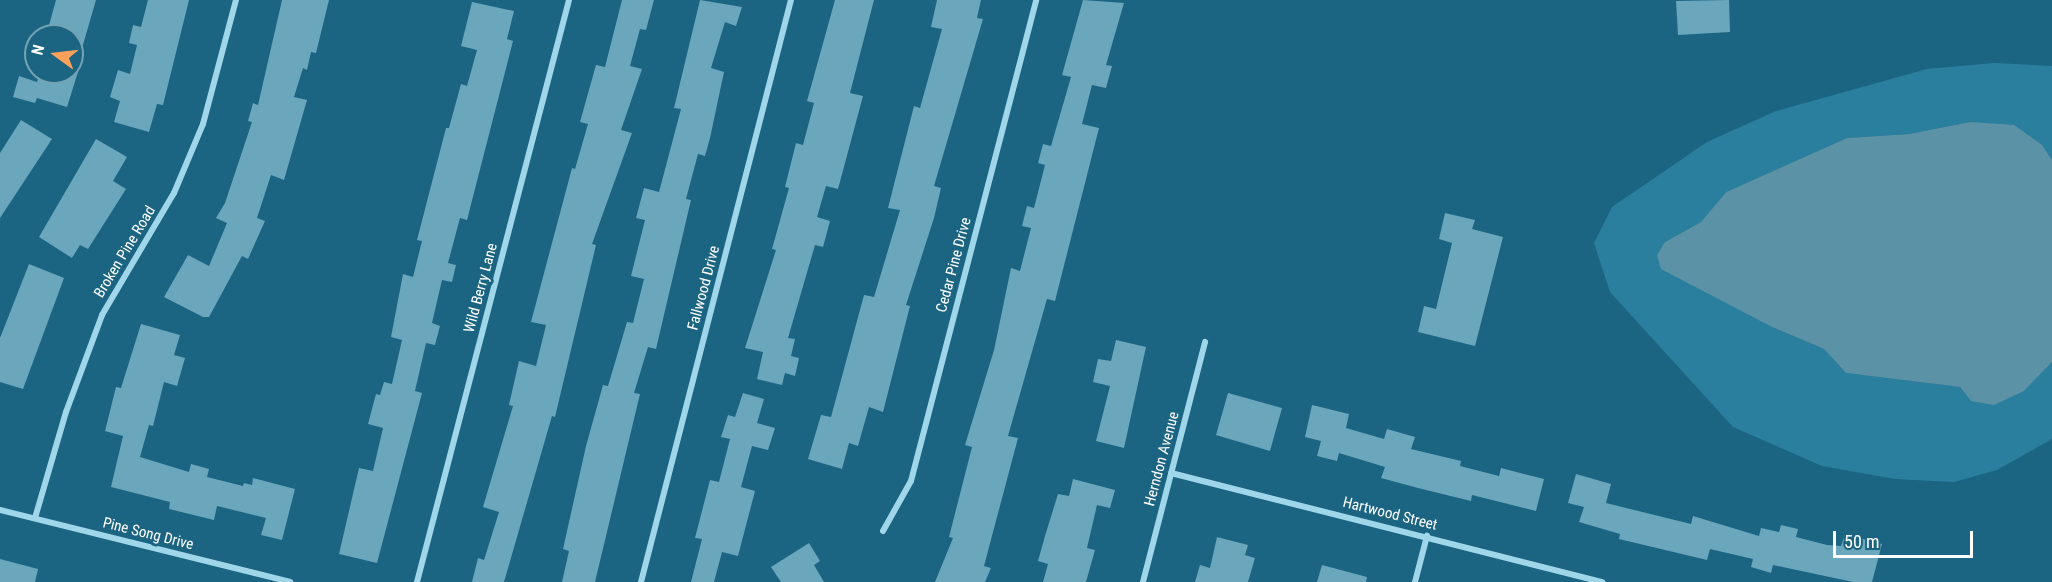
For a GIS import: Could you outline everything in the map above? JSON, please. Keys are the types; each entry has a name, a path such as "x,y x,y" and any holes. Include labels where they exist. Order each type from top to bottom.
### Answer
{"street":[{"name":"Broken Pine Road","path":"35,518 66,412 102,315 174,193 203,124 236,0"},
{"name":"Wild Berry Lane","path":"417,582 569,0"},
{"name":"Fallwood Drive","path":"640,582 791,0"},
{"name":"Cedar Pine Drive","path":"883,531 911,481 1036,0"},
{"name":"Herndon Avenue","path":"1143,582 1205,342"},
{"name":"Hartwood Street","path":"1171,473 1602,582"},
{"name":"Pine Song Drive","path":"0,510 290,582"},
{"path":"1415,582 1427,536"}],"shaded area":[{"path":"1994,63 2052,66 2052,160 2041,145 1970,122 1909,134 1847,138 1726,192 1701,222 1665,242 1719,296 1772,327 1824,349 1846,373 1960,387 1971,401 2024,391 2052,362 2052,439 1997,470 1954,482 1895,479 1822,466 1733,427 1610,292 1594,243 1612,207 1707,142 1776,111 1927,69"},
{"path":"1970,122 2014,125 2042,145 2052,160 2052,362 2024,391 1994,405 1971,401 1960,387 1846,373 1824,349 1772,327 1661,269 1657,255 1665,242 1701,222 1726,192 1847,138 1909,134"}],"building":[{"path":"56,0 96,0 84,41 84,24 49,24"},
{"path":"148,0 189,0 163,105 157,104 149,132 114,122 120,101 110,97 118,70 130,74 137,45 129,43 133,25 141,27"},
{"path":"282,0 329,0 316,53 311,52 307,70 303,68 294,97 307,100 284,180 271,175 257,218 265,221 248,259 242,256 209,317 203,317 164,297 188,255 209,266 227,223 216,218 225,203 252,122 248,121 253,103 258,105"},
{"path":"622,0 654,0 646,30 640,29 630,66 642,69 621,130 632,133 592,244 596,245 555,417 552,416 504,582 472,582 478,558 484,560 499,512 483,507 513,406 509,405 519,361 536,366 546,325 531,322 572,168 575,169 588,124 580,122 596,65 605,67"},
{"path":"700,0 742,7 736,26 725,22 711,68 724,72 710,138 705,156 698,154 686,199 691,200 656,349 648,347 634,393 640,394 595,582 562,582 569,551 563,549 586,446 603,385 608,386 627,322 633,323 644,279 631,276 645,220 636,218 644,188 659,192 681,109 674,108"},
{"path":"835,0 874,0 850,93 863,96 838,189 826,186 817,217 830,221 823,247 815,245 788,338 795,339 791,356 799,358 795,376 785,373 782,385 757,379 763,352 745,348 776,250 772,249 789,188 785,187 796,143 803,145 814,103 807,101"},
{"path":"937,0 981,0 977,18 983,19 934,186 941,188 934,218 906,305 910,306 883,412 869,407 858,446 849,443 842,469 808,459 821,415 831,417 864,295 874,297 900,210 888,208 914,106 920,108 942,29 931,27"},
{"path":"1083,0 1124,3 1106,65 1112,66 1106,88 1092,85 1082,124 1099,128 1055,301 1047,299 1008,436 1018,438 984,566 991,568 985,582 935,582 953,538 949,537 972,447 965,445 994,350 1011,268 1020,271 1031,228 1022,226 1027,206 1034,208 1045,165 1038,163 1043,144 1051,146 1071,77 1062,75"},
{"path":"1729,0 1730,32 1678,35 1676,1"},
{"path":"472,2 514,11 507,39 513,41 467,220 460,218 448,263 456,265 452,282 442,280 432,323 440,326 435,345 426,343 415,391 422,393 377,563 339,554 359,468 373,471 383,428 368,424 376,394 380,395 384,382 392,384 402,340 391,337 403,274 413,277 422,241 417,240 446,128 449,128 461,84 467,86 477,50 461,46"},
{"path":"19,76 24,78 24,84 74,84 67,107 37,98 35,103 13,97"},
{"path":"21,120 52,139 0,218 0,153"},
{"path":"96,139 127,157 113,181 126,189 88,249 80,245 72,258 39,237"},
{"path":"1445,213 1475,220 1472,229 1503,237 1475,346 1418,332 1424,306 1436,309 1452,243 1439,239"},
{"path":"29,264 64,278 23,389 0,382 0,338"},
{"path":"141,324 180,335 174,355 185,358 177,386 164,382 153,426 149,425 140,457 189,472 191,464 209,469 207,477 243,486 244,483 252,485 253,478 295,489 282,540 261,535 266,518 217,506 214,520 169,509 170,502 111,487 123,436 105,431 116,387 121,388"},
{"path":"1116,340 1146,347 1124,448 1096,441 1110,386 1093,382 1098,359 1111,361"},
{"path":"743,393 764,399 757,423 775,428 768,450 752,446 741,487 755,491 738,556 722,552 714,582 691,582 702,539 695,538 710,480 719,482 730,439 721,437 728,415 735,417"},
{"path":"1228,393 1282,408 1270,451 1216,435"},
{"path":"1312,405 1349,414 1346,428 1384,439 1387,429 1415,437 1411,449 1461,461 1460,466 1499,476 1501,468 1544,479 1536,511 1472,495 1471,501 1381,478 1385,467 1339,453 1337,461 1317,456 1321,441 1305,437"},
{"path":"1576,474 1611,484 1606,503 1691,524 1693,516 1759,536 1761,528 1779,532 1781,525 1798,529 1796,537 1827,545 1841,546 1845,534 1882,544 1872,582 1853,582 1773,565 1771,573 1751,567 1753,559 1710,549 1707,560 1619,539 1620,534 1579,522 1584,507 1568,503"},
{"path":"1073,479 1115,490 1110,508 1097,505 1087,548 1095,550 1086,582 1043,582 1048,564 1038,561 1045,536 1058,494 1069,496"},
{"path":"1217,537 1248,545 1245,555 1255,558 1248,582 1195,582 1200,565 1210,568"},
{"path":"809,543 820,561 814,565 824,582 781,582 771,567"},
{"path":"0,559 38,569 35,582 0,582"},
{"path":"1322,565 1367,577 1366,582 1317,582"}]}
